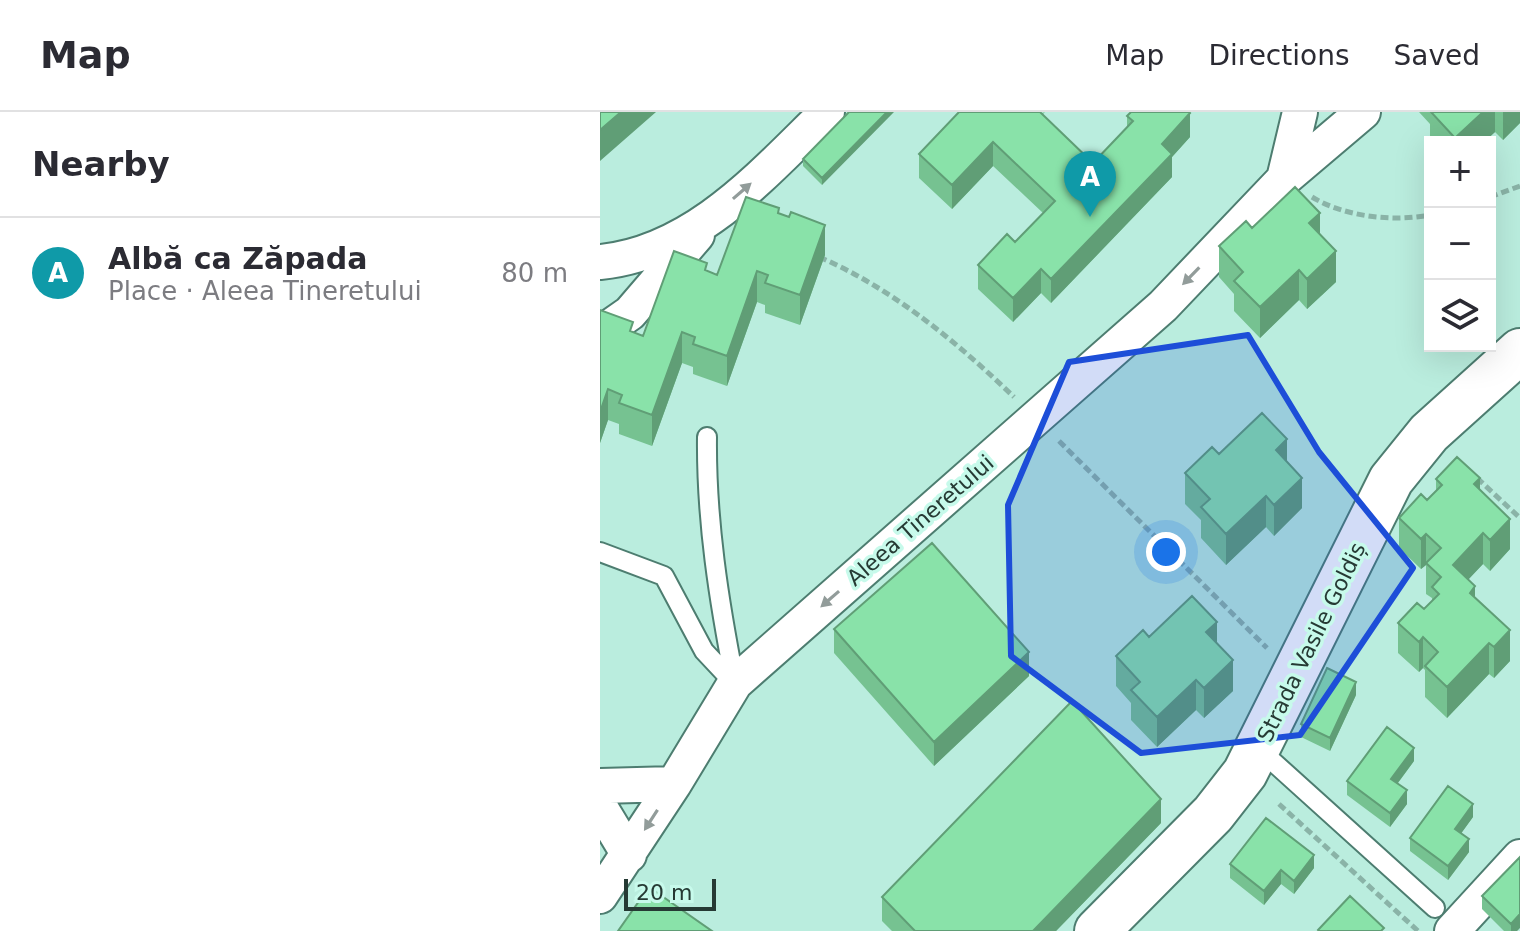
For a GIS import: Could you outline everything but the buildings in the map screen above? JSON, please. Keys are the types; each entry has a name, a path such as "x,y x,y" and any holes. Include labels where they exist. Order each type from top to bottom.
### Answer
{"street":[{"path":"600,334 630,313 714,216 827,112"},
{"path":"1284,179 1300,112"},
{"name":"Aleea Tineretului","path":"600,896 674,784 735,683 1163,306 1284,179 1363,112"},
{"path":"600,262 641,255 664,247 714,216"},
{"name":"Strada Vasile Goldiș","path":"1097,931 1213,814 1252,762 1391,480 1429,433 1520,351"},
{"path":"600,786 674,784"},
{"path":"600,807 629,855"},
{"path":"1446,923 1520,857"}],"lane":[{"path":"707,437 706,486 722,621 735,683"},
{"path":"600,552 664,576 704,651 735,683"},
{"path":"1252,762 1446,923"}],"path":[{"path":"1284,179 1323,203 1349,211 1391,218 1424,215"},
{"path":"1496,195 1520,186"},
{"path":"814,255 839,266 956,344 1035,417 1295,675"},
{"path":"1475,476 1520,518"},
{"path":"1252,762 1418,931"}],"highlighted area":[{"path":"1248,335 1319,452 1413,568 1300,735 1141,753 1011,656 1008,505 1069,362"}],"place":[{"name":"Albă ca Zăpada","path":"1090,217"}]}
